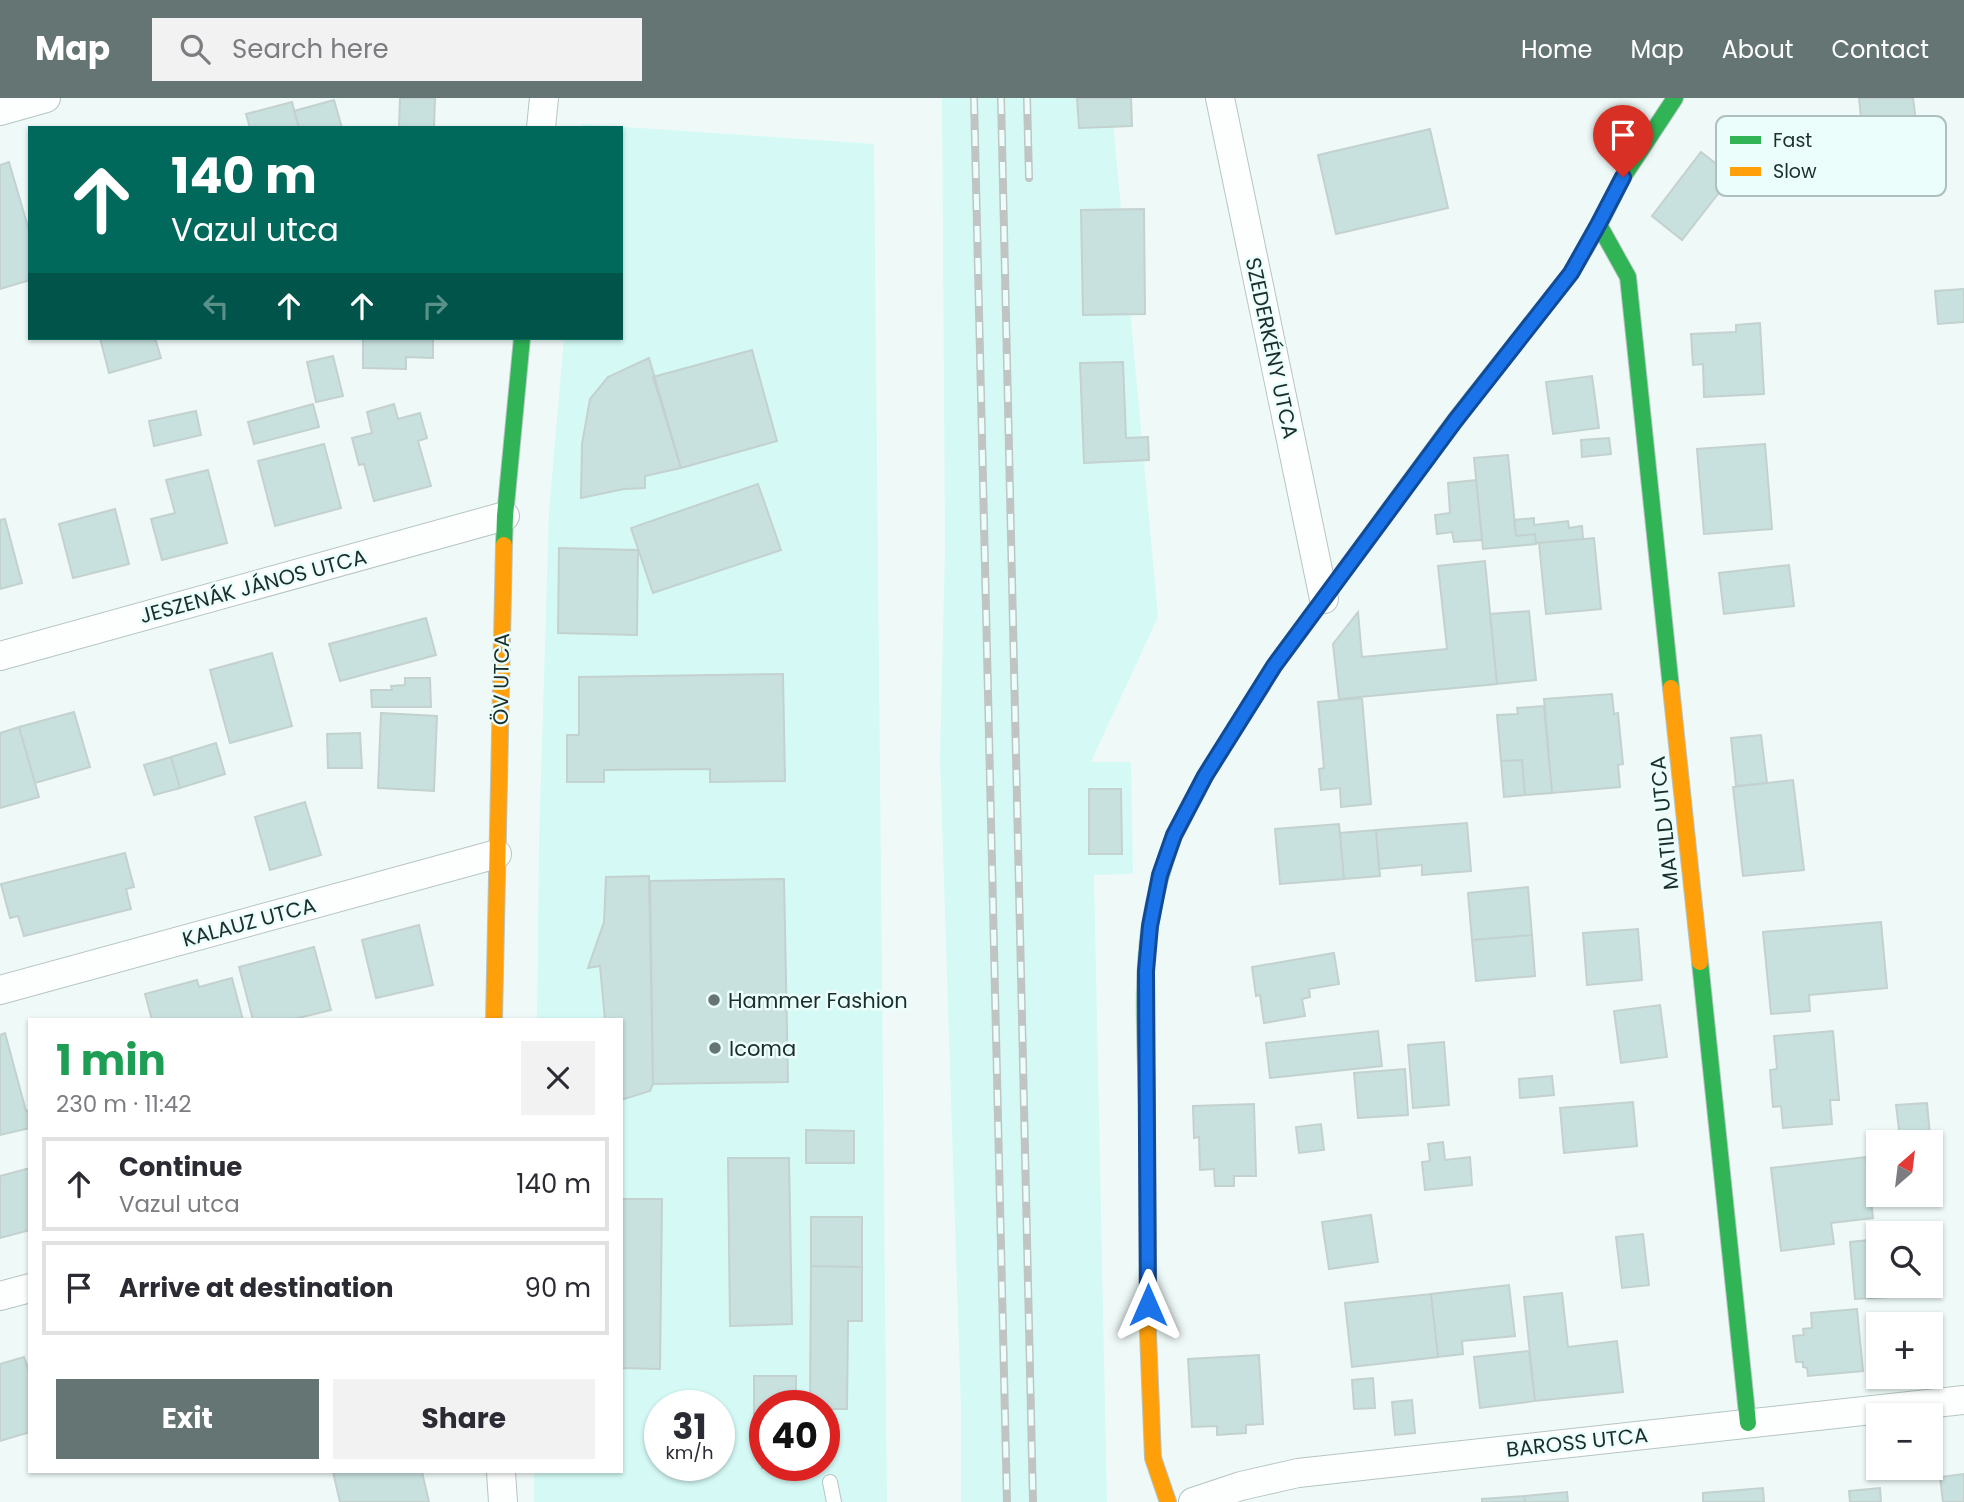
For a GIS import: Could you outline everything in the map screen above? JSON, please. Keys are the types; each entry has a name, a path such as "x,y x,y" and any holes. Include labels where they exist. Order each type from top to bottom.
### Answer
{"street":[{"path":"0,111 46,98"},
{"path":"541,126 544,98"},
{"name":"SZEDERKÉNY UTCA","path":"1220,98 1324,599"},
{"path":"1168,1502 1153,1458 1148,1333 1146,971 1150,926 1160,875 1174,835 1199,788 1274,666 1455,421 1571,273 1623,177 1675,98"},
{"name":"MATILD UTCA","path":"1598,225 1628,277 1748,1423"},
{"name":"ÖV UTCA","path":"494,1018 505,516 522,340"},
{"name":"JESZENÁK JÁNOS UTCA","path":"0,656 505,516"},
{"name":"KALAUZ UTCA","path":"0,990 497,854"},
{"path":"0,1296 28,1289"},
{"name":"BAROSS UTCA","path":"1193,1502 1241,1486 1298,1474 1964,1400"},
{"path":"502,1473 503,1502"}],"lane":[{"path":"830,1482 834,1502"}],"shaded area":[{"path":"942,98 1111,98 1158,617 1091,762 1131,762 1133,874 1094,875 1107,1502 961,1502 961,1410 940,758 945,547"},
{"path":"623,127 874,144 887,1502 534,1502 534,1473 623,1473 623,1018 537,1018 539,842 549,511 564,340 623,340"}],"building":[{"path":"400,98 435,98 434,126 399,126"},
{"path":"1077,98 1131,98 1132,126 1079,128"},
{"path":"1859,98 1913,98 1915,116 1861,116"},
{"path":"334,100 341,126 298,126 294,111"},
{"path":"292,102 298,126 249,126 246,114"},
{"path":"1430,129 1448,208 1336,234 1318,155"},
{"path":"1701,152 1716,164 1716,196 1682,240 1652,216"},
{"path":"9,162 28,227 28,281 0,289 0,165"},
{"path":"1144,209 1145,314 1083,315 1081,210"},
{"path":"1964,289 1964,322 1938,324 1935,291"},
{"path":"1760,323 1764,394 1704,397 1703,364 1693,365 1691,334 1736,332 1736,325"},
{"path":"101,340 156,340 161,358 109,373"},
{"path":"363,340 433,340 433,358 406,357 406,369 363,368"},
{"path":"752,350 777,441 681,468 653,377"},
{"path":"333,356 343,396 316,402 307,362"},
{"path":"649,358 681,468 645,476 645,488 624,489 581,498 582,444 590,399 608,377"},
{"path":"1123,362 1126,438 1148,437 1149,460 1084,463 1080,363"},
{"path":"1592,376 1599,428 1553,434 1546,382"},
{"path":"313,404 319,427 254,444 248,422"},
{"path":"394,404 398,419 420,413 427,438 418,441 431,486 374,501 364,464 359,465 352,438 372,433 367,412"},
{"path":"196,411 201,435 154,446 149,421"},
{"path":"1609,438 1611,454 1582,457 1581,440"},
{"path":"324,444 341,508 275,526 258,461"},
{"path":"1765,444 1772,529 1704,534 1697,449"},
{"path":"1508,455 1516,536 1535,534 1536,544 1483,549 1474,458"},
{"path":"208,470 227,543 162,560 151,519 175,513 166,480"},
{"path":"1476,480 1482,540 1454,542 1452,532 1437,534 1435,515 1450,513 1448,483"},
{"path":"758,484 781,550 653,593 631,528"},
{"path":"115,509 129,564 73,578 59,524"},
{"path":"1534,518 1534,525 1568,521 1569,528 1582,526 1583,539 1536,543 1535,534 1516,536 1514,520"},
{"path":"5,519 22,583 0,589 0,520"},
{"path":"1594,538 1601,609 1546,614 1539,543"},
{"path":"559,548 638,550 637,635 558,633"},
{"path":"1485,561 1497,684 1339,699 1333,644 1358,612 1362,657 1447,649 1438,566"},
{"path":"1789,565 1794,606 1724,614 1719,573"},
{"path":"1529,611 1536,680 1497,684 1490,614"},
{"path":"426,618 436,655 340,681 329,644"},
{"path":"272,653 292,726 230,743 210,670"},
{"path":"783,674 785,781 710,782 710,769 604,770 604,782 567,782 567,735 579,735 579,677"},
{"path":"405,678 430,678 431,707 372,707 371,690 392,690 391,686 405,685"},
{"path":"1612,694 1614,714 1618,713 1623,764 1618,765 1620,787 1552,793 1544,699"},
{"path":"1362,698 1371,804 1341,807 1340,788 1321,790 1319,769 1324,768 1318,702"},
{"path":"1544,706 1552,793 1525,795 1522,760 1501,761 1497,715 1518,714 1517,708"},
{"path":"74,712 90,767 35,783 19,727"},
{"path":"381,713 437,716 434,791 378,788"},
{"path":"19,727 39,797 0,808 0,733"},
{"path":"360,733 362,768 328,768 327,734"},
{"path":"1761,735 1767,783 1736,786 1731,738"},
{"path":"216,743 225,774 180,788 171,757"},
{"path":"171,757 180,788 154,795 144,765"},
{"path":"1522,760 1525,795 1504,797 1501,761"},
{"path":"1793,780 1804,870 1743,876 1733,787"},
{"path":"1089,789 1121,789 1122,854 1089,854"},
{"path":"305,802 321,855 270,870 255,817"},
{"path":"1467,823 1471,871 1422,875 1422,865 1379,869 1376,830"},
{"path":"1339,824 1344,879 1280,884 1275,829"},
{"path":"1376,830 1380,876 1344,879 1340,833"},
{"path":"125,853 134,887 126,889 131,909 24,936 18,916 10,918 1,884"},
{"path":"649,876 653,1084 650,1091 623,1099 623,1018 605,1018 600,966 588,968 604,922 606,877"},
{"path":"784,879 788,1082 653,1084 650,881"},
{"path":"1528,887 1532,935 1472,940 1468,893"},
{"path":"1881,922 1887,988 1809,995 1810,1011 1771,1014 1763,932"},
{"path":"419,925 433,985 376,998 362,940"},
{"path":"1638,929 1642,980 1587,985 1583,933"},
{"path":"1532,935 1535,976 1476,981 1472,940"},
{"path":"314,947 331,1010 298,1018 252,1018 239,967"},
{"path":"1334,953 1339,984 1309,989 1310,997 1302,999 1305,1016 1264,1023 1260,995 1256,996 1252,967"},
{"path":"232,978 242,1018 151,1018 145,994 197,980 199,987"},
{"path":"1660,1005 1667,1057 1621,1063 1614,1011"},
{"path":"1378,1031 1382,1066 1270,1078 1266,1043"},
{"path":"1833,1031 1839,1100 1830,1100 1832,1124 1783,1128 1781,1106 1773,1107 1770,1070 1777,1069 1774,1036"},
{"path":"5,1033 28,1110 28,1128 0,1135 0,1035"},
{"path":"1444,1042 1449,1105 1413,1108 1408,1045"},
{"path":"1405,1069 1408,1115 1358,1118 1354,1073"},
{"path":"1552,1076 1554,1095 1520,1098 1519,1079"},
{"path":"1633,1102 1637,1146 1564,1153 1560,1108"},
{"path":"1927,1103 1929,1130 1899,1130 1896,1105"},
{"path":"1254,1104 1256,1176 1234,1176 1234,1186 1215,1186 1214,1169 1200,1170 1199,1137 1194,1138 1193,1106"},
{"path":"1321,1124 1324,1150 1299,1153 1296,1127"},
{"path":"806,1130 854,1131 854,1163 806,1163"},
{"path":"1443,1142 1445,1160 1470,1157 1472,1185 1425,1190 1422,1162 1430,1161 1428,1144"},
{"path":"1866,1157 1866,1208 1872,1208 1873,1218 1831,1223 1834,1244 1781,1251 1771,1168"},
{"path":"728,1158 789,1158 792,1324 730,1326"},
{"path":"28,1169 28,1231 0,1238 0,1176"},
{"path":"623,1199 662,1199 660,1369 623,1368"},
{"path":"1371,1215 1378,1262 1329,1269 1322,1222"},
{"path":"811,1217 862,1217 862,1267 811,1266"},
{"path":"1643,1234 1649,1285 1622,1288 1616,1237"},
{"path":"1866,1240 1866,1298 1873,1298 1855,1299 1850,1242"},
{"path":"811,1266 862,1267 862,1321 848,1321 847,1409 840,1409 840,1390 810,1390"},
{"path":"1509,1285 1515,1336 1462,1341 1463,1354 1438,1357 1431,1294"},
{"path":"1562,1293 1568,1347 1617,1341 1623,1392 1535,1401 1524,1297"},
{"path":"1431,1294 1438,1357 1352,1367 1345,1303"},
{"path":"1857,1309 1863,1371 1808,1376 1803,1362 1796,1362 1793,1336 1804,1335 1803,1329 1812,1328 1811,1313"},
{"path":"1529,1351 1535,1401 1480,1408 1474,1357"},
{"path":"1259,1355 1263,1424 1246,1425 1246,1433 1217,1435 1217,1426 1192,1427 1188,1359"},
{"path":"24,1357 28,1368 28,1433 0,1441 0,1364"},
{"path":"754,1376 796,1376 796,1390 754,1390"},
{"path":"1373,1378 1375,1408 1354,1409 1352,1380"},
{"path":"1412,1400 1415,1433 1395,1435 1392,1402"},
{"path":"333,1473 422,1473 429,1502 340,1502"},
{"path":"1964,1474 1964,1502 1943,1502 1940,1480 1943,1477"},
{"path":"1763,1488 1764,1502 1703,1502 1703,1493"},
{"path":"1880,1488 1881,1502 1850,1502 1849,1491"},
{"path":"1567,1492 1568,1502 1525,1502 1524,1496"},
{"path":"1524,1496 1525,1502 1482,1502 1482,1499"}],"railway":[{"path":"974,98 1007,1502"},
{"path":"1001,98 1033,1502"},
{"path":"1027,98 1029,178"}],"traffic: fast":[{"path":"1385,515 1455,420 1571,273 1623,177 1675,98"},
{"path":"1599,225 1628,277 1671,688"},
{"path":"504,545 522,340"},
{"path":"1147,1105 1147,947 1157,891 1174,836"},
{"path":"1700,962 1748,1423"}],"traffic: slow":[{"path":"1174,836 1205,776 1274,666 1385,515"},
{"path":"494,1018 504,545"},
{"path":"1671,688 1700,962"},
{"path":"1147,1105 1148,1333 1153,1458 1168,1502"}],"place":[{"name":"Hammer Fashion","path":"714,1000"},
{"name":"Icoma","path":"715,1048"}],"route":[{"path":"1148,1305 1146,971 1150,926 1160,875 1174,835 1205,776 1274,666 1455,421 1571,273 1623,177"}]}
